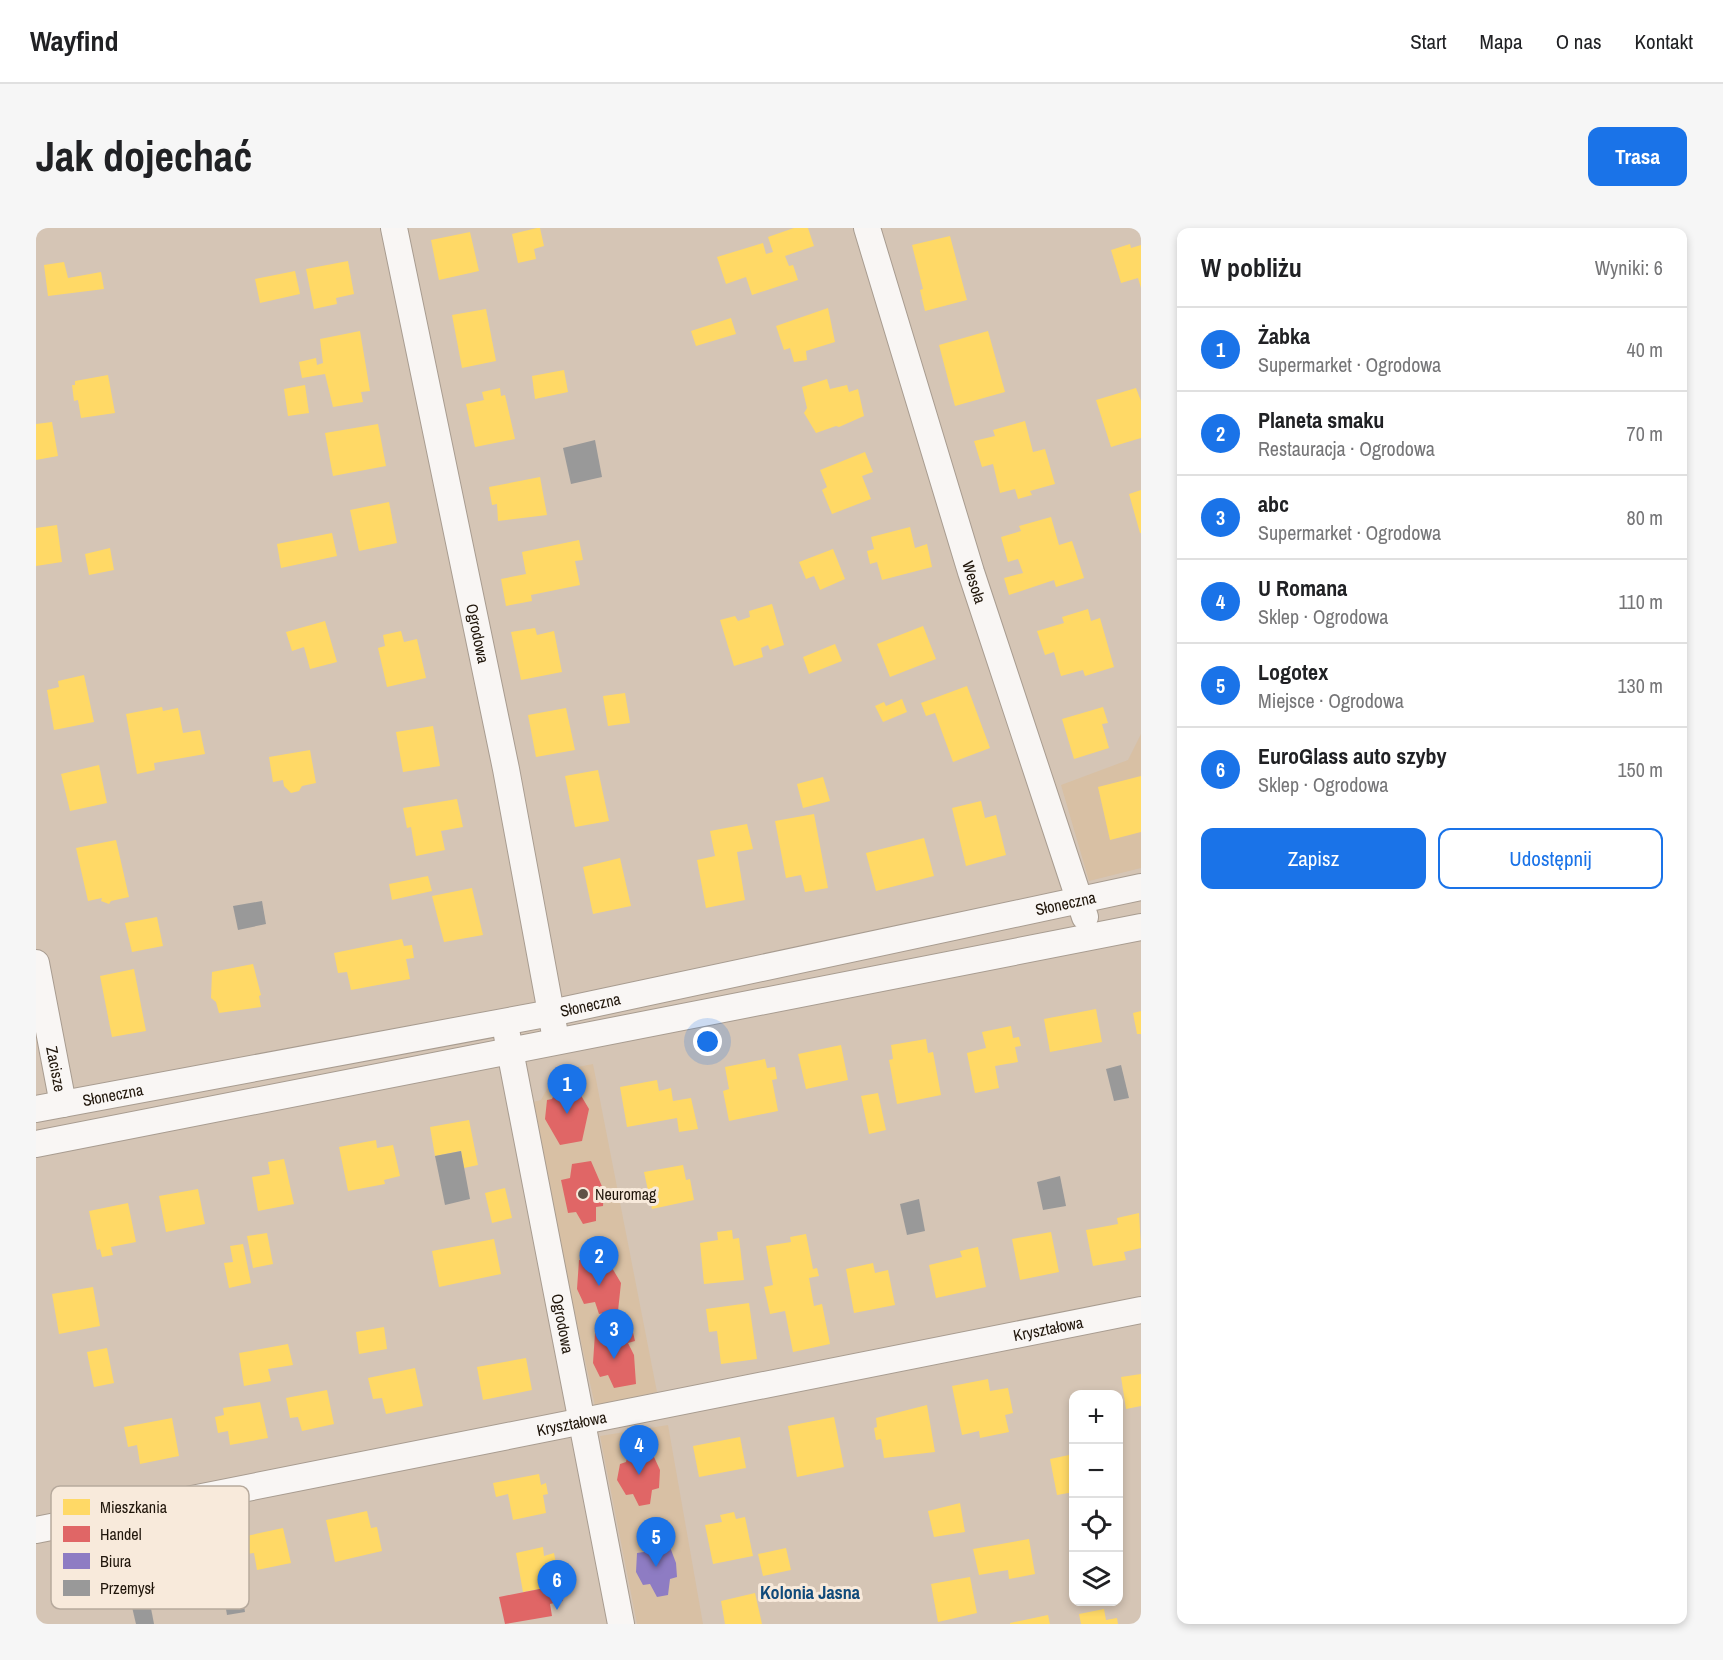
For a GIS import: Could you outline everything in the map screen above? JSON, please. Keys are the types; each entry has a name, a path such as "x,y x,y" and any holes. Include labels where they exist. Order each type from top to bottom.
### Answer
{"street":[{"name":"Ogrodowa","path":"394,228 506,769 557,1041"},
{"name":"Wesoła","path":"867,228 971,572 1082,900 1089,936"},
{"name":"Słoneczna","path":"36,1109 551,1013 1141,887"},
{"name":"Słoneczna","path":"36,1144 1141,927"},
{"name":"Zacisze","path":"36,963 63,1104"},
{"name":"Ogrodowa","path":"504,1022 621,1624"},
{"name":"Kryształowa","path":"249,1488 1141,1310"},
{"name":"Kryształowa","path":"36,1530 51,1527"}],"shaded area":[{"path":"1141,734 1141,868 1089,881 1061,785 1128,760"},
{"path":"593,1064 657,1392 595,1406 529,1103 541,1100 557,1071"},
{"path":"668,1425 703,1624 637,1624 600,1436"}],"building: Mieszkania":[{"path":"540,228 544,246 534,249 536,259 518,263 512,234"},
{"path":"794,228 808,228 814,246 785,256 789,266 793,265 798,280 752,295 746,277 726,284 717,257 763,243 766,254 773,252 768,237"},
{"path":"470,232 479,271 439,280 431,240"},
{"path":"950,236 967,300 925,311 920,290 923,289 912,245"},
{"path":"1130,244 1131,248 1141,245 1141,288 1138,278 1121,283 1111,250"},
{"path":"348,261 354,294 336,298 337,304 314,309 306,269"},
{"path":"64,262 68,278 101,272 104,289 48,296 44,265"},
{"path":"295,271 300,294 260,303 255,279"},
{"path":"828,308 835,342 806,351 807,360 794,362 790,348 784,350 776,326"},
{"path":"486,309 496,361 462,368 452,315"},
{"path":"731,318 736,334 696,346 691,331"},
{"path":"360,331 370,391 361,392 363,402 333,407 325,374 302,378 299,362 316,358 317,365 323,363 320,339"},
{"path":"988,331 1005,392 955,406 939,345"},
{"path":"564,370 568,392 535,399 532,376"},
{"path":"108,375 115,413 81,418 78,400 74,401 72,385 75,385 75,381"},
{"path":"827,379 830,389 847,385 849,392 858,389 864,416 839,427 816,433 804,413 807,408 802,387"},
{"path":"305,385 309,413 288,416 284,389"},
{"path":"500,388 501,396 505,395 515,439 475,447 466,404 484,400 482,392"},
{"path":"1136,388 1141,401 1141,438 1111,447 1096,400"},
{"path":"1025,421 1033,452 1045,449 1055,484 1030,491 1032,495 1018,499 1015,489 1000,493 993,464 982,467 974,441 995,436 993,430"},
{"path":"52,422 58,456 36,460 36,424"},
{"path":"378,424 386,466 333,476 325,433"},
{"path":"865,452 873,472 862,476 871,499 832,514 822,490 827,487 820,470"},
{"path":"540,477 547,515 498,521 497,504 492,505 489,487"},
{"path":"1141,490 1141,533 1140,533 1129,494"},
{"path":"389,502 397,543 359,551 350,510"},
{"path":"1051,517 1059,545 1072,541 1084,578 1056,587 1054,580 1009,595 1004,578 1023,573 1018,559 1008,562 1001,537 1021,531 1019,526"},
{"path":"57,525 62,562 36,566 36,528"},
{"path":"910,527 915,548 927,544 932,567 882,580 877,562 870,564 867,551 874,549 871,537"},
{"path":"332,533 337,556 281,568 277,544"},
{"path":"579,540 583,560 575,561 580,585 531,595 532,601 506,606 501,579 526,574 522,552"},
{"path":"110,548 114,570 89,575 85,554"},
{"path":"833,549 845,579 820,590 814,576 806,579 799,562"},
{"path":"772,604 784,645 770,650 768,645 761,648 763,657 734,666 720,620 735,616 738,621 750,617 749,611"},
{"path":"1088,609 1091,621 1100,618 1114,667 1085,676 1083,670 1061,676 1054,652 1045,655 1037,631 1064,623 1062,617"},
{"path":"325,621 337,662 310,669 304,647 292,651 286,632"},
{"path":"923,626 936,659 890,677 877,644"},
{"path":"535,628 537,635 554,631 562,672 521,680 511,632"},
{"path":"401,631 404,642 417,639 426,678 387,687 378,648 385,646 383,635"},
{"path":"835,644 842,661 809,674 803,657"},
{"path":"84,675 94,722 54,730 47,690 59,687 58,681"},
{"path":"967,686 990,748 953,762 935,713 926,716 921,703"},
{"path":"625,693 630,723 608,726 603,696"},
{"path":"902,699 907,712 883,722 875,706 884,702 886,706"},
{"path":"162,707 163,711 178,708 183,733 200,730 205,754 154,763 155,770 137,774 126,714"},
{"path":"1103,707 1108,723 1102,724 1109,748 1074,759 1062,719"},
{"path":"566,708 575,750 536,757 528,715"},
{"path":"433,726 440,766 403,772 396,732"},
{"path":"310,750 316,783 302,786 299,791 291,793 284,786 283,780 273,782 269,757"},
{"path":"99,765 107,803 70,811 61,774"},
{"path":"598,770 609,821 575,827 565,776"},
{"path":"1141,776 1141,832 1110,840 1098,787"},
{"path":"823,777 830,801 803,808 797,784"},
{"path":"457,799 463,827 441,831 445,850 416,856 411,827 407,828 403,808"},
{"path":"981,801 985,818 996,815 1006,855 966,866 952,808"},
{"path":"814,814 828,888 805,892 801,875 786,878 775,821"},
{"path":"747,824 753,849 737,852 745,900 706,908 697,860 715,856 710,831"},
{"path":"924,838 934,876 876,891 866,853"},
{"path":"116,840 129,897 111,901 109,904 101,901 102,898 88,901 76,848"},
{"path":"620,858 631,906 593,914 583,867"},
{"path":"428,876 432,891 392,900 389,884"},
{"path":"472,888 483,935 444,942 432,896"},
{"path":"157,917 163,946 132,952 125,923"},
{"path":"402,939 404,946 412,945 414,958 406,959 410,979 351,990 347,972 338,973 334,953"},
{"path":"253,964 261,995 259,996 261,1007 219,1013 216,1002 211,998 212,972"},
{"path":"134,969 146,1031 112,1037 100,976"},
{"path":"1096,1009 1102,1042 1050,1052 1044,1019"},
{"path":"1141,1011 1141,1034 1137,1034 1133,1013"},
{"path":"1011,1026 1013,1038 1019,1037 1021,1046 1015,1047 1018,1062 995,1066 999,1088 975,1093 967,1053 986,1048 982,1032"},
{"path":"926,1039 928,1053 933,1052 941,1095 897,1104 889,1060 893,1059 891,1045"},
{"path":"841,1045 848,1080 806,1089 798,1054"},
{"path":"765,1059 767,1068 775,1067 777,1079 772,1080 778,1111 729,1121 723,1091 729,1089 725,1067"},
{"path":"657,1080 659,1091 671,1088 673,1101 691,1098 698,1129 679,1132 677,1118 627,1127 620,1087"},
{"path":"878,1093 886,1130 869,1134 861,1096"},
{"path":"469,1120 478,1165 464,1168 461,1151 435,1156 430,1127"},
{"path":"376,1140 377,1148 393,1145 400,1176 384,1180 385,1184 348,1191 339,1147"},
{"path":"284,1159 294,1204 258,1211 252,1177 270,1174 268,1162"},
{"path":"683,1165 686,1180 690,1179 694,1200 652,1209 644,1172"},
{"path":"505,1188 512,1218 492,1223 485,1193"},
{"path":"198,1189 205,1224 166,1232 159,1196"},
{"path":"128,1203 136,1242 111,1247 113,1255 102,1257 100,1249 97,1250 89,1211"},
{"path":"1139,1213 1141,1248 1124,1252 1126,1260 1093,1266 1086,1230 1118,1224 1117,1218"},
{"path":"732,1230 733,1239 739,1238 744,1280 704,1284 700,1243 718,1240 717,1232"},
{"path":"1051,1232 1059,1272 1020,1280 1012,1239"},
{"path":"267,1233 273,1264 253,1268 247,1236"},
{"path":"806,1234 813,1269 817,1268 819,1276 809,1278 814,1306 822,1304 830,1344 793,1352 785,1311 770,1314 764,1287 773,1285 766,1246 791,1242 790,1237"},
{"path":"494,1239 501,1274 439,1287 432,1251"},
{"path":"243,1244 251,1283 229,1288 224,1263 233,1262 230,1246"},
{"path":"978,1247 986,1287 936,1298 929,1265 962,1257 960,1251"},
{"path":"873,1263 875,1273 888,1270 895,1305 854,1313 846,1269"},
{"path":"93,1287 100,1326 59,1334 52,1294"},
{"path":"749,1303 757,1359 721,1364 717,1331 709,1332 706,1309"},
{"path":"384,1327 387,1349 359,1354 356,1332"},
{"path":"288,1344 293,1365 268,1369 271,1381 244,1386 239,1353"},
{"path":"107,1348 114,1383 94,1387 87,1352"},
{"path":"526,1358 532,1390 483,1400 477,1367"},
{"path":"415,1368 423,1406 386,1414 382,1398 373,1399 368,1378"},
{"path":"1141,1374 1141,1406 1126,1409 1121,1377"},
{"path":"988,1379 990,1391 1008,1388 1013,1413 1005,1415 1009,1432 980,1438 979,1431 962,1435 952,1386"},
{"path":"327,1390 334,1424 302,1431 298,1417 290,1418 286,1398"},
{"path":"260,1402 268,1438 230,1445 228,1431 218,1433 215,1417 224,1415 223,1408"},
{"path":"927,1405 935,1452 884,1458 881,1439 876,1440 874,1428 877,1427 876,1418"},
{"path":"834,1417 844,1467 797,1477 788,1426"},
{"path":"172,1418 179,1456 140,1464 137,1445 128,1447 124,1427"},
{"path":"740,1437 746,1468 699,1477 693,1446"},
{"path":"1069,1455 1069,1493 1057,1495 1050,1459"},
{"path":"539,1474 541,1485 546,1483 548,1494 543,1495 546,1513 513,1520 508,1494 496,1497 493,1483"},
{"path":"960,1503 965,1532 934,1537 928,1511"},
{"path":"367,1511 371,1528 377,1527 382,1551 335,1562 326,1520"},
{"path":"734,1512 736,1519 745,1517 753,1556 713,1564 705,1525 722,1522 720,1515"},
{"path":"283,1528 291,1563 257,1570 254,1553 249,1554 249,1535"},
{"path":"1029,1539 1035,1574 1009,1579 1008,1570 979,1575 973,1549"},
{"path":"543,1547 544,1556 554,1553 560,1585 523,1592 516,1553"},
{"path":"786,1548 791,1570 763,1576 758,1554"},
{"path":"970,1577 977,1613 938,1622 931,1584"},
{"path":"755,1593 762,1624 725,1624 721,1601"},
{"path":"1104,1609 1106,1620 1117,1618 1118,1624 1081,1624 1079,1614"},
{"path":"1048,1615 1050,1624 1010,1624 1010,1623"}],"building: Handel":[{"path":"573,1082 589,1109 582,1141 560,1145 545,1119 547,1100 552,1099 559,1084"},
{"name":"Neuromag","path":"591,1161 604,1191 603,1206 596,1207 596,1221 583,1224 576,1212 568,1213 561,1180 570,1178 572,1164"},
{"path":"605,1256 621,1283 618,1311 599,1314 595,1302 584,1304 577,1289 579,1260"},
{"path":"632,1328 635,1341 628,1343 634,1355 636,1384 614,1388 608,1375 600,1377 593,1363 595,1333"},
{"path":"639,1447 646,1459 654,1457 660,1470 659,1488 652,1490 650,1504 639,1506 633,1494 626,1495 617,1480 620,1464 626,1462 629,1449"},
{"path":"560,1585 563,1601 550,1604 552,1616 505,1624 499,1597"}],"building: Biura":[{"path":"656,1537 663,1547 670,1547 676,1563 677,1577 670,1579 668,1595 657,1597 650,1584 643,1585 636,1572 637,1553 644,1552 647,1538"}],"building: Przemysł":[{"path":"595,440 602,477 571,484 563,448"},
{"path":"262,901 266,924 238,930 233,906"},
{"path":"1121,1065 1129,1098 1114,1101 1106,1069"},
{"path":"461,1151 470,1199 445,1205 435,1156"},
{"path":"1060,1176 1066,1206 1043,1210 1037,1182"},
{"path":"919,1199 925,1231 907,1235 900,1204"},
{"path":"132,1609 151,1609 154,1624 136,1624"},
{"path":"226,1609 244,1609 245,1612 227,1615"}],"place":[{"name":"Żabka","path":"567,1114"},
{"name":"Neuromag","path":"583,1194"},
{"name":"Planeta smaku","path":"599,1286"},
{"name":"abc","path":"614,1359"},
{"name":"U Romana","path":"639,1475"},
{"name":"Logotex","path":"656,1567"},
{"name":"EuroGlass auto szyby","path":"557,1610"}],"district":[{"name":"Kolonia Jasna","path":"810,1592"}]}
